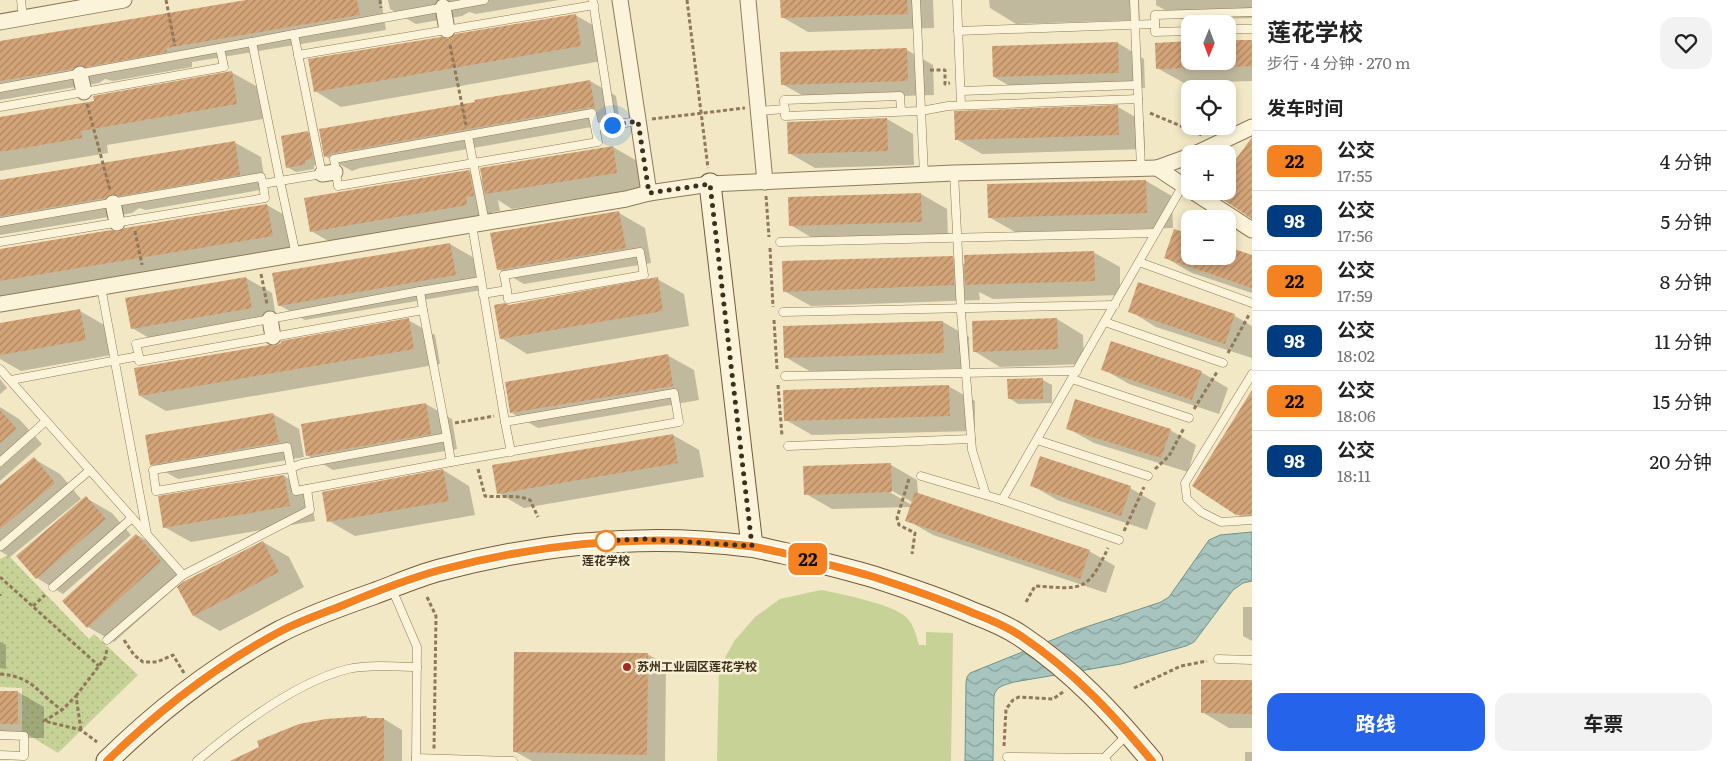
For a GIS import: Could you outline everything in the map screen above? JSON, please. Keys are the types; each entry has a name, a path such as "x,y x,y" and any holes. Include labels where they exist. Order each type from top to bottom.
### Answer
{"main road":[{"path":"710,184 752,546"},
{"path":"107,761 172,702 224,665 282,630 437,570 559,546 644,539 752,546 858,572 943,600 984,617 1021,636 1073,684 1104,704 1152,761"}],"street":[{"path":"0,22 124,0"},
{"path":"620,0 649,193"},
{"path":"748,0 765,182"},
{"path":"443,7 447,30"},
{"path":"80,74 84,92"},
{"path":"1213,145 1252,127"},
{"path":"0,304 710,184 954,173 1157,168 1181,159"},
{"path":"1157,168 1181,184"},
{"path":"1205,200 1252,230"},
{"path":"113,202 118,223"},
{"path":"270,319 273,337"}],"lane":[{"path":"20,0 24,18"},
{"path":"0,88 484,0"},
{"path":"916,0 924,175"},
{"path":"957,0 961,106"},
{"path":"1134,0 1141,168"},
{"path":"298,55 447,30 593,2 612,125"},
{"path":"1181,31 1155,32 1155,15 1252,12"},
{"path":"958,31 1155,24"},
{"path":"1236,29 1252,29"},
{"path":"294,34 329,173 338,186 598,142 592,113 334,159 329,173"},
{"path":"252,42 296,255"},
{"path":"0,107 224,67 220,48"},
{"path":"961,87 1137,85"},
{"path":"901,111 900,96 784,100 785,116 901,111 921,110 948,106 1138,99"},
{"path":"758,109 785,109"},
{"path":"595,127 638,121"},
{"path":"468,136 473,163 481,281 511,452"},
{"path":"263,184 329,173"},
{"path":"954,173 961,308 972,450 986,496"},
{"path":"0,222 261,177 265,198 0,242"},
{"path":"1002,500 1155,233 1181,198"},
{"path":"780,242 1155,233"},
{"path":"640,252 644,275 508,299 507,290 504,275 640,252"},
{"path":"1138,262 1252,303"},
{"path":"423,310 140,361 136,344 481,281"},
{"path":"101,287 147,534"},
{"path":"483,294 507,290"},
{"path":"420,291 451,462"},
{"path":"783,312 1114,305"},
{"path":"1104,322 1223,362"},
{"path":"10,380 139,356"},
{"path":"785,376 1077,370"},
{"path":"1,371 183,575"},
{"path":"1252,374 1185,484 1187,499 1201,512 1221,522 1252,520"},
{"path":"1072,379 1189,418"},
{"path":"447,437 301,464 291,468 156,492 152,470 286,446 291,468 296,491 679,422 674,393 505,418"},
{"path":"0,462 46,421"},
{"path":"788,446 971,439"},
{"path":"1037,440 1148,476"},
{"path":"0,546 90,470"},
{"path":"920,476 1002,500 1119,540"},
{"path":"137,483 154,480"},
{"path":"107,640 183,575 310,510 307,489"},
{"path":"53,587 132,518"},
{"path":"391,587 417,647 416,760 513,761"},
{"path":"1218,660 1252,660"},
{"path":"197,761 239,727 302,688 330,675 349,669 367,667 417,667"},
{"path":"1007,757 1106,760 1129,733"},
{"path":"0,735 24,736 24,756 0,755"}],"path":[{"path":"166,0 177,56"},
{"path":"687,0 710,184"},
{"path":"447,30 468,136"},
{"path":"919,71 945,70 945,84 961,87"},
{"path":"84,92 113,202"},
{"path":"1138,108 1219,142"},
{"path":"638,121 701,112 758,109"},
{"path":"133,220 145,280"},
{"path":"258,261 270,319"},
{"path":"444,425 505,418"},
{"path":"476,458 485,496 500,498 522,497 530,500 538,517"},
{"path":"912,554 914,534 899,525 897,518 911,475 920,476"},
{"path":"1026,602 1035,586 1068,588 1081,585 1091,579 1097,572 1109,546 1119,540"},
{"path":"0,577 99,666"},
{"path":"33,606 53,587"},
{"path":"427,596 436,616 434,759"},
{"path":"118,631 134,655 143,662 157,662 172,655 184,673"},
{"path":"96,742 81,730 44,721 62,710 76,696 105,658 107,640"},
{"path":"1134,688 1181,666 1218,660"},
{"path":"0,674 28,680 46,698 62,710"},
{"path":"1007,757 1004,749 1006,709 1013,700 1019,698 1053,699 1073,684"},
{"path":"76,696 81,730"}],"green space":[{"path":"8,555 89,639 94,634 138,675 58,753 22,731 22,688 0,687 0,559"},
{"path":"821,590 866,600 899,612 911,623 919,645 926,645 926,632 953,633 951,761 717,761 719,668 735,640 755,617 780,599"}],"water":[{"path":"1252,532 1252,581 1243,583 1233,590 1194,642 1186,646 1121,664 1014,682 1001,686 994,696 993,761 965,761 966,683 970,673 1077,630 1161,602 1169,597 1209,540 1220,535"}],"building":[{"path":"246,0 357,0 360,15 166,48 167,52 85,67 78,65 72,69 0,81 0,41"},
{"path":"780,0 907,0 908,14 781,18"},
{"path":"576,14 581,46 314,92 308,59 441,37 448,39 455,34"},
{"path":"1236,40 1252,40 1252,66 1236,67"},
{"path":"1118,42 1119,73 993,77 992,46"},
{"path":"1181,42 1181,68 1156,69 1155,43"},
{"path":"907,48 908,81 781,85 780,52"},
{"path":"232,71 237,104 81,131 82,138 0,152 0,117 94,101 93,96"},
{"path":"590,80 595,108 591,107 333,153 324,157 319,129"},
{"path":"1118,105 1119,135 955,140 954,111"},
{"path":"887,118 888,151 788,154 787,122"},
{"path":"308,131 313,159 305,160 306,164 286,168 281,136"},
{"path":"1252,137 1252,219 1224,200 1236,200 1236,159"},
{"path":"235,141 240,175 119,196 112,194 105,198 0,216 0,180"},
{"path":"613,146 617,173 485,194 480,168"},
{"path":"469,170 474,196 466,197 467,205 310,232 304,198"},
{"path":"1146,180 1147,213 988,218 987,184"},
{"path":"921,193 922,222 789,226 788,197"},
{"path":"267,204 273,236 0,281 0,249 111,230 118,232 125,228"},
{"path":"619,211 626,248 497,270 490,233"},
{"path":"1174,229 1181,231 1181,264 1164,258"},
{"path":"450,243 456,275 278,306 272,273"},
{"path":"1236,250 1252,255 1252,288 1185,265 1236,265"},
{"path":"1094,251 1095,281 965,285 964,255"},
{"path":"953,256 954,285 783,292 782,261"},
{"path":"246,277 252,308 131,329 125,298"},
{"path":"658,277 663,311 500,339 494,305 505,303 509,305"},
{"path":"1138,282 1235,314 1225,344 1128,312"},
{"path":"80,309 86,340 0,355 0,323"},
{"path":"409,318 414,349 139,396 134,368 269,345 275,346 281,343 281,341"},
{"path":"1057,318 1058,349 973,352 972,321"},
{"path":"943,321 944,353 784,358 783,326"},
{"path":"1111,341 1202,371 1192,400 1101,370"},
{"path":"668,354 673,386 510,413 505,382"},
{"path":"1043,378 1043,399 1008,399 1007,379"},
{"path":"949,385 950,416 784,421 783,390"},
{"path":"1252,390 1252,514 1236,515 1192,486"},
{"path":"1075,399 1171,429 1161,458 1066,429"},
{"path":"426,403 431,434 306,456 301,424"},
{"path":"0,410 17,429 0,443"},
{"path":"273,413 279,442 150,465 145,435"},
{"path":"673,434 678,463 497,494 492,465"},
{"path":"1040,456 1131,486 1121,516 1030,486"},
{"path":"34,457 55,483 0,529 0,485"},
{"path":"891,463 892,492 804,495 803,466"},
{"path":"443,469 449,501 327,522 322,492"},
{"path":"284,475 290,506 163,528 158,496"},
{"path":"915,492 1090,550 1080,579 905,521"},
{"path":"86,496 106,519 36,579 16,556"},
{"path":"136,534 161,561 87,628 62,601"},
{"path":"263,541 279,572 193,616 177,587 183,582"},
{"path":"514,652 648,653 647,755 513,752"},
{"path":"1201,680 1252,680 1252,714 1201,713"},
{"path":"0,691 18,691 18,724 0,724"},
{"path":"367,716 366,718 384,718 384,761 230,761 259,747 257,741 299,724 326,719"}],"bus line":[{"name":"22","path":"107,761 172,702 224,665 282,630 437,570 559,546 644,539 752,546 858,572 943,600 984,617 1021,636 1079,680 1104,704 1152,761"}],"place":[{"name":"莲花学校","path":"606,541"},
{"name":"苏州工业园区莲花学校","path":"627,667"}],"route":[{"path":"606,541 603,541 644,539 752,546 710,184 649,193 638,121 612,125"}]}
